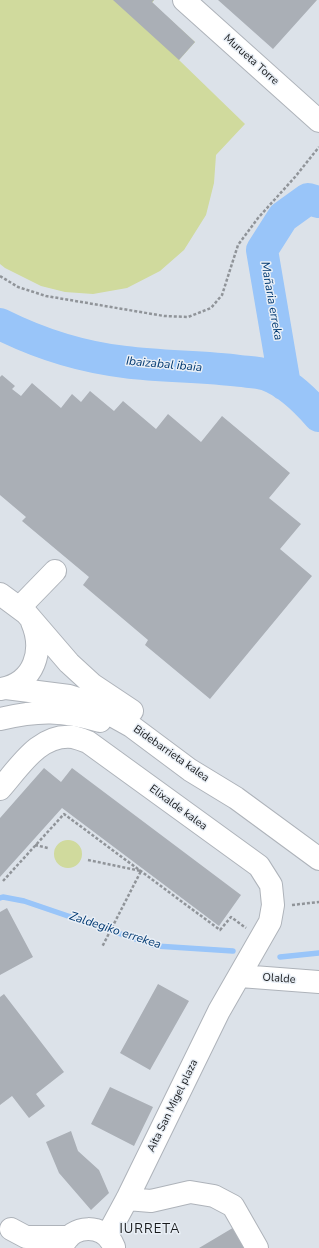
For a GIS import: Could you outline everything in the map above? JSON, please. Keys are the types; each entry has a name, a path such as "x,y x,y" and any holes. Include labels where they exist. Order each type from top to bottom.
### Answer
{"main road":[{"name":"Murueta Torre","path":"184,0 319,120"},
{"path":"12,604 55,571"},
{"path":"3,689 18,682 29,673 36,661 38,647 37,633 12,604"},
{"path":"12,604 69,663 93,685 147,721 214,770 236,798"},
{"name":"Bidebarrieta kalea","path":"3,689 69,696 88,702 131,726 190,770 236,798 319,859"},
{"path":"0,719 17,715 48,712 74,714 101,721 120,731 174,771 236,798"},
{"name":"Elixalde kalea","path":"0,790 36,748 49,740 72,737 88,742 259,866 271,885 273,905 270,922 240,976"},
{"name":"Olalde","path":"240,976 319,982"},
{"name":"Aita San Migel plaza","path":"111,1242 127,1199 219,1011 240,976"},
{"path":"127,1199 151,1201 190,1192 214,1196 233,1206 257,1248"},
{"path":"5,1224 26,1237 66,1242 84,1229 100,1231 111,1242"},
{"path":"5,1224 28,1248"}],"path":[{"path":"0,276 18,287 46,296 164,316 188,317 211,308 222,295 238,245 258,218 295,177 319,147"},
{"path":"3,881 64,814 220,930 231,917 249,930"},
{"path":"36,845 48,848"},
{"path":"88,860 141,871"},
{"path":"102,948 141,871"}],"green space":[{"path":"0,0 154,0 152,3 195,42 179,60 245,124 216,155 214,183 206,215 184,250 160,271 127,288 93,294 65,292 41,286 0,264"},
{"path":"68,840 74,841 78,844 81,848 81,860 78,864 74,867 68,868 62,867 58,864 55,860 54,854 55,848 58,844 62,841"}],"building":[{"path":"113,0 154,0 152,2 195,42 179,60"},
{"path":"218,0 317,0 273,49"},
{"path":"2,375 15,386 12,389 21,396 32,383 61,408 72,394 81,402 90,391 114,411 123,401 156,429 168,414 201,442 222,416 290,473 269,498 301,524 280,549 312,576 210,699 145,645 148,640 83,585 89,577 22,521 26,517 0,495 0,377"},
{"path":"44,768 61,782 72,768 241,895 219,926 62,808 0,877 0,818"},
{"path":"7,908 33,957 0,975 0,912"},
{"path":"158,984 189,1001 150,1070 120,1053"},
{"path":"4,994 64,1072 36,1094 45,1106 29,1118 12,1096 0,1105 0,997"},
{"path":"110,1087 153,1107 134,1146 91,1124"},
{"path":"71,1131 78,1151 99,1170 109,1193 91,1210 59,1173 46,1142"},
{"path":"236,1226 249,1248 199,1248"}],"waterway":[{"name":"Mañaria erreka","path":"285,385 262,250 283,217 308,199 319,202"},
{"name":"Ibaizabal ibaia","path":"0,324 45,343 93,357 154,365 226,369 264,374 274,378 288,387 302,398 319,416"},
{"name":"Zaldegiko errekea","path":"0,898 3,897 24,901 156,946 233,951"},
{"name":"Zaldegiko errekea","path":"280,957 319,953"}],"district":[{"name":"IURRETA","path":"150,1230"}]}
